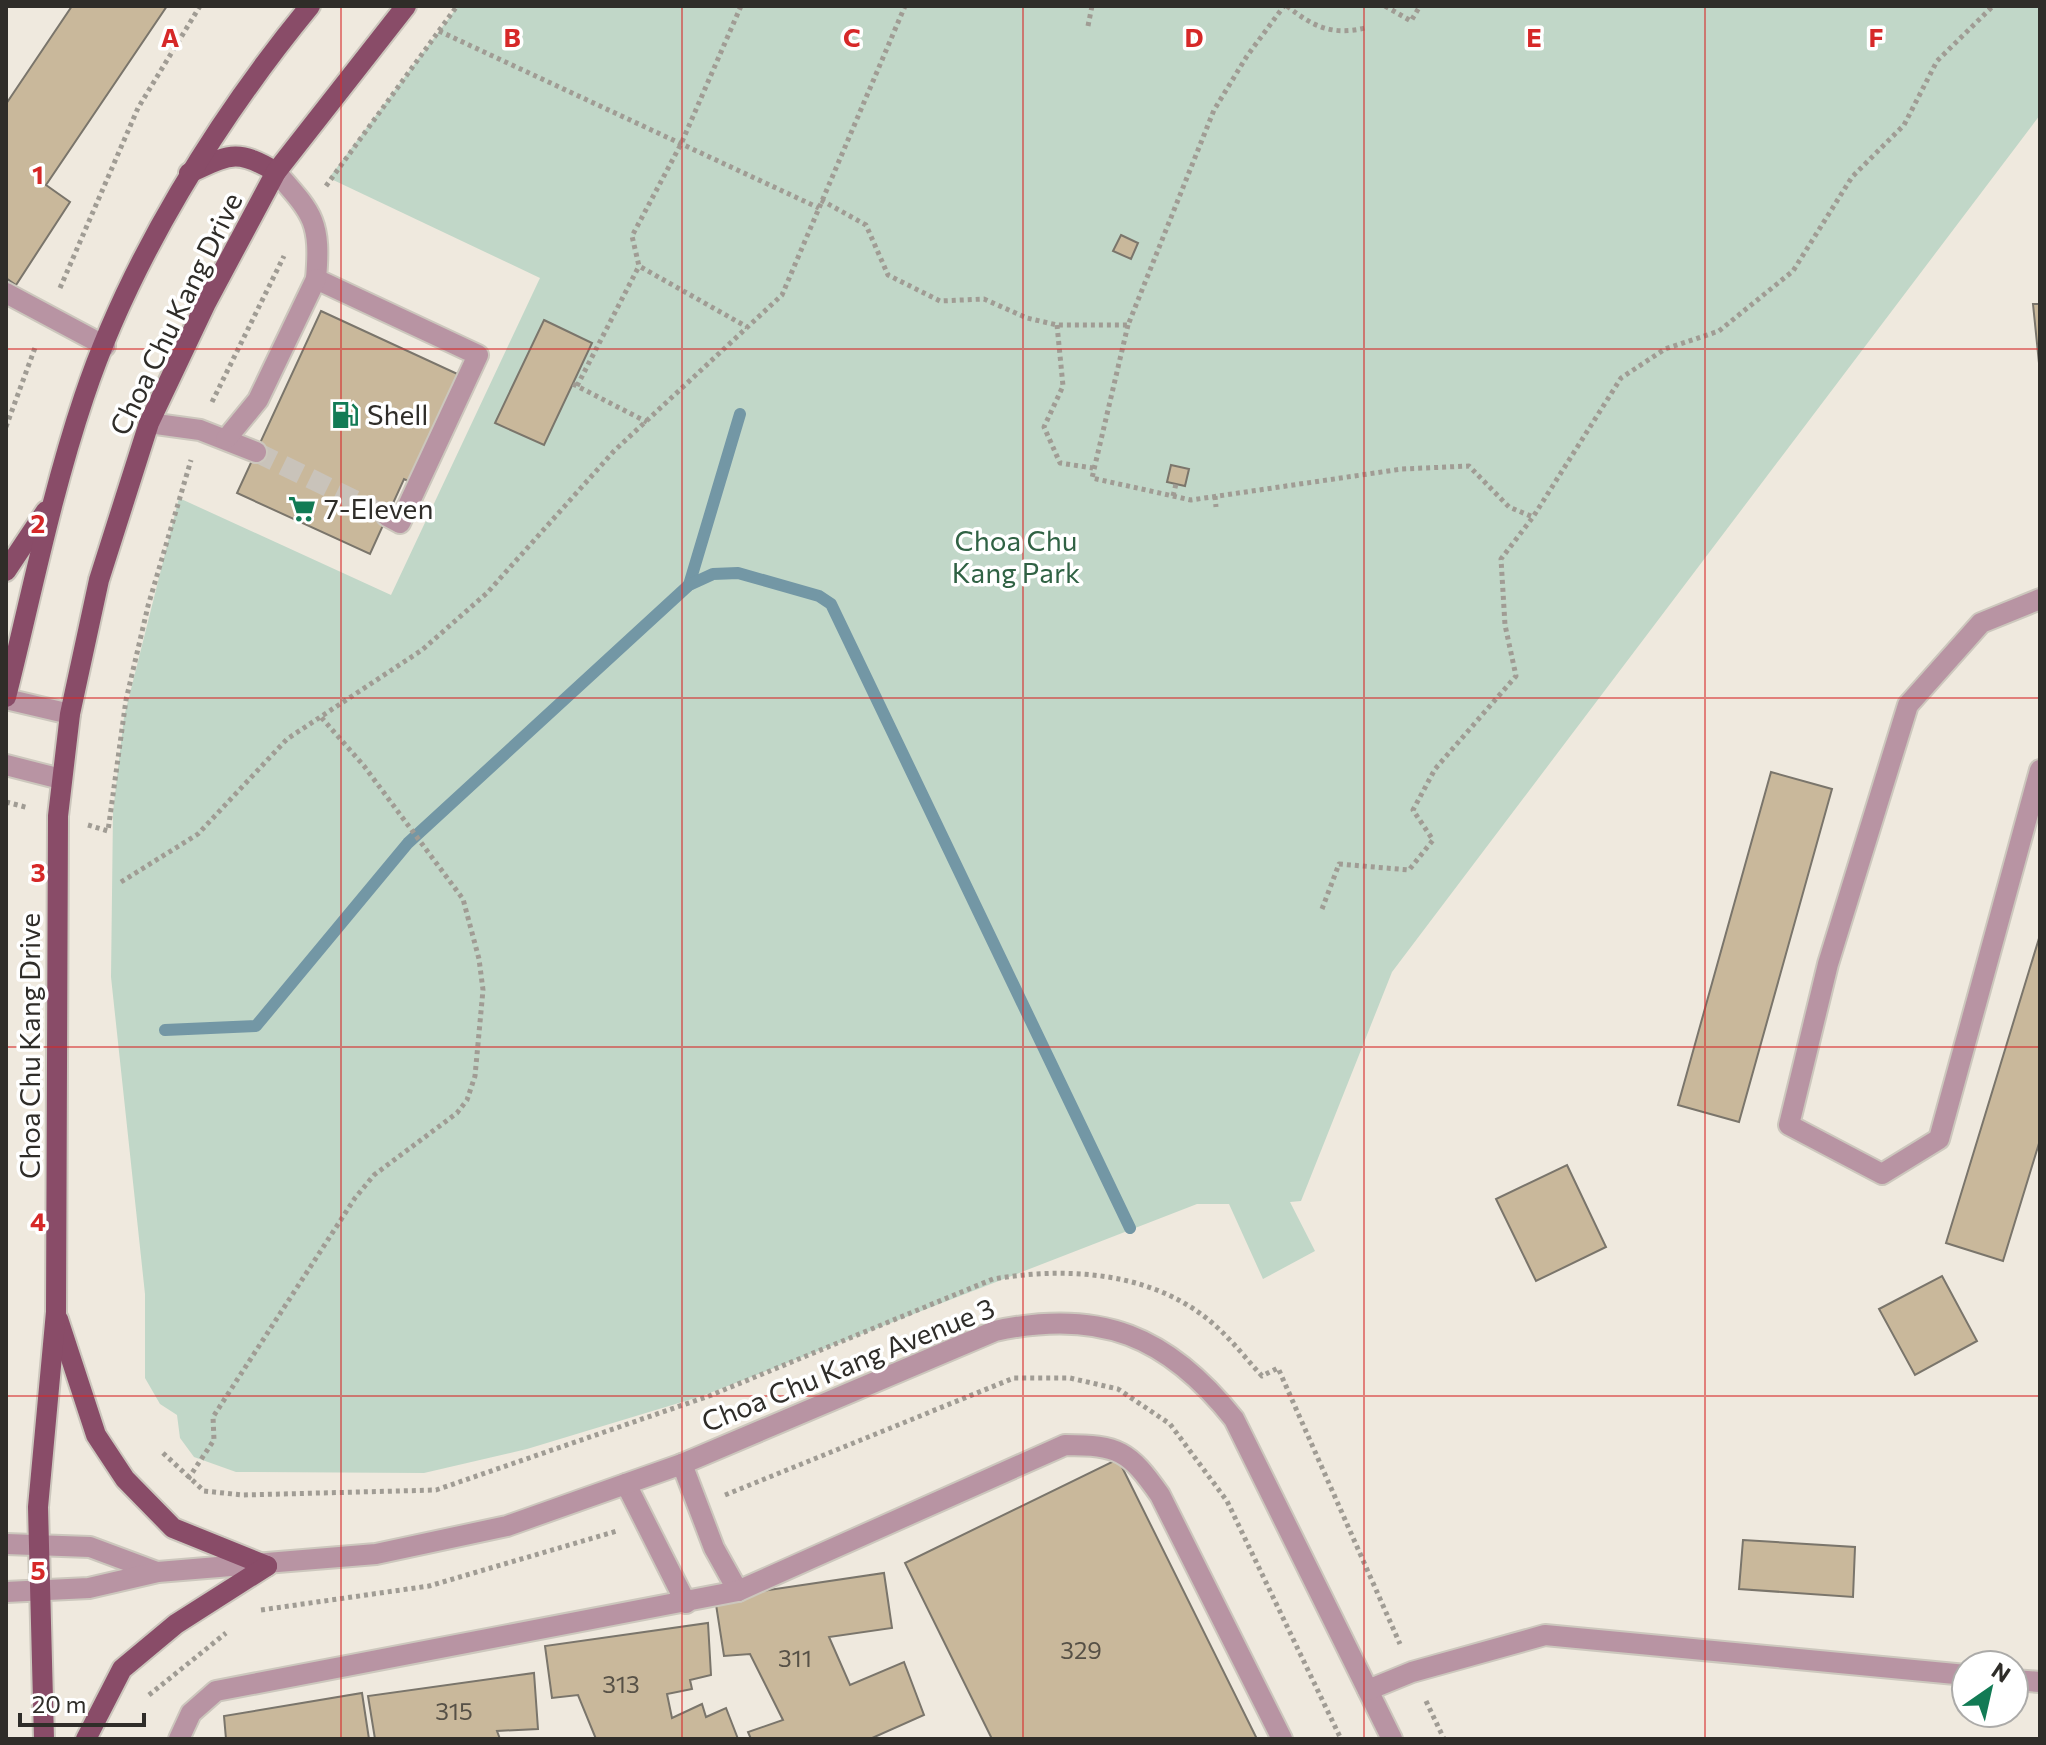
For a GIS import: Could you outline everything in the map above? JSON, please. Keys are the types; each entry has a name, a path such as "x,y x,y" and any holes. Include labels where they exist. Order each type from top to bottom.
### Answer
{"main road":[{"name":"Choa Chu Kang Drive","path":"6,698 55,497 84,396 105,346 189,173 264,62 310,6"},
{"name":"Choa Chu Kang Drive","path":"44,1739 38,1507 56,1312 61,779 70,714 99,580 149,423 206,303 276,172 406,6"},
{"path":"189,173 232,153 254,158 276,172"},
{"path":"6,571 55,497"},
{"path":"56,1312 96,1435 125,1479 173,1528 267,1566"},
{"path":"86,1739 122,1669 176,1624 267,1566"}],"street":[{"path":"226,439 258,400 316,279 320,239 310,211 276,172"},
{"path":"316,279 478,355 400,523 387,516"},
{"path":"6,293 105,346"},
{"path":"149,423 200,430 256,452"},
{"path":"2040,599 1981,623 1908,705 1828,964 1789,1125 1882,1174 1939,1139 2040,770"},
{"path":"6,698 70,714"},
{"path":"6,765 61,779"},
{"name":"Choa Chu Kang Avenue 3","path":"6,1592 89,1588 158,1572 267,1566 427,1545 507,1526 682,1464 995,1331 1028,1324 1065,1323 1134,1336 1166,1353 1204,1381 1234,1419 1392,1739"},
{"path":"179,1739 191,1713 216,1691 738,1591 1065,1445 1106,1445 1138,1463 1160,1495 1282,1739"},
{"path":"682,1464 714,1548 738,1591"},
{"path":"626,1484 686,1603"},
{"name":"Choa Chu Kang Avenue 3","path":"6,1544 90,1547 158,1572"},
{"path":"1368,1690 1412,1672 1545,1635 1950,1673"}],"path":[{"path":"6,427 47,316 138,108 200,6"},
{"path":"647,422 575,385 639,266 632,236 681,144 741,6"},
{"path":"121,882 198,834 287,739 422,650 487,593 605,461 782,295 905,6"},
{"path":"1088,26 1092,6"},
{"path":"1365,28 1330,31 1307,23 1285,6 1247,56 1214,110 1128,325 1092,478 1191,500 1402,469 1469,466 1509,507 1533,517"},
{"path":"1385,6 1411,21 1420,6"},
{"path":"1322,909 1339,864 1409,870 1433,840 1413,810 1435,769 1516,676 1505,625 1501,559 1533,517 1621,378 1665,349 1719,331 1793,271 1852,177 1904,125 1937,61 1993,6"},
{"path":"438,31 819,208"},
{"path":"821,200 866,225 888,275 940,301 984,299 1027,318 1057,325 1128,325"},
{"path":"639,266 747,327"},
{"path":"1057,325 1063,386 1044,427 1060,463 1093,468"},
{"path":"1173,496 1176,484"},
{"path":"1215,496 1216,507"},
{"path":"188,1479 214,1440 213,1417 355,1198 374,1175 457,1113 471,1092 483,990 479,959 463,899 364,766 321,717"},
{"path":"1412,1672 1444,1739"}],"green space":[{"name":"Choa Chu Kang Park","path":"458,6 2040,6 2040,115 1392,972 1301,1201 1290,1202 1315,1251 1263,1279 1229,1204 1197,1204 702,1396 527,1449 424,1473 236,1472 194,1457 180,1438 177,1415 160,1404 145,1378 145,1294 111,977 113,812 124,717 179,498 391,595 540,278 329,178"}],"building":[{"path":"72,6 167,6 46,185 70,202 16,285 6,278 6,104"},
{"path":"1121,235 1138,243 1131,259 1113,251"},
{"path":"2033,304 2040,304 2040,373"},
{"path":"321,311 464,377 415,484 404,479 370,554 237,493"},
{"path":"544,320 592,343 544,445 495,423"},
{"path":"1171,465 1189,469 1185,486 1167,482"},
{"path":"1771,772 1832,789 1739,1122 1678,1105"},
{"path":"2040,935 2040,1140 2003,1261 1946,1243"},
{"path":"1567,1165 1606,1247 1536,1281 1496,1199"},
{"path":"1942,1276 1977,1341 1915,1375 1879,1309"},
{"path":"1118,1459 1257,1739 992,1739 905,1563"},
{"path":"1743,1540 1855,1547 1853,1597 1739,1589"},
{"path":"884,1573 892,1628 829,1637 850,1685 904,1662 924,1715 870,1739 751,1739 748,1732 783,1720 750,1654 724,1656 715,1598"},
{"path":"708,1623 711,1675 690,1680 692,1689 667,1694 672,1718 702,1704 706,1717 726,1708 738,1739 596,1739 578,1695 552,1698 545,1646"},
{"path":"534,1673 538,1729 497,1731 500,1739 375,1739 368,1696"},
{"path":"362,1693 369,1739 226,1739 224,1716"}],"waterway":[{"path":"689,585 740,414"},
{"path":"165,1030 256,1026 408,843 689,585 713,574 738,573 819,596 831,604 1130,1228"}],"tunnel":[{"path":"256,452 387,516"}],"place":[{"name":"Shell","path":"345,415"},
{"name":"7-Eleven","path":"302,509"}]}
